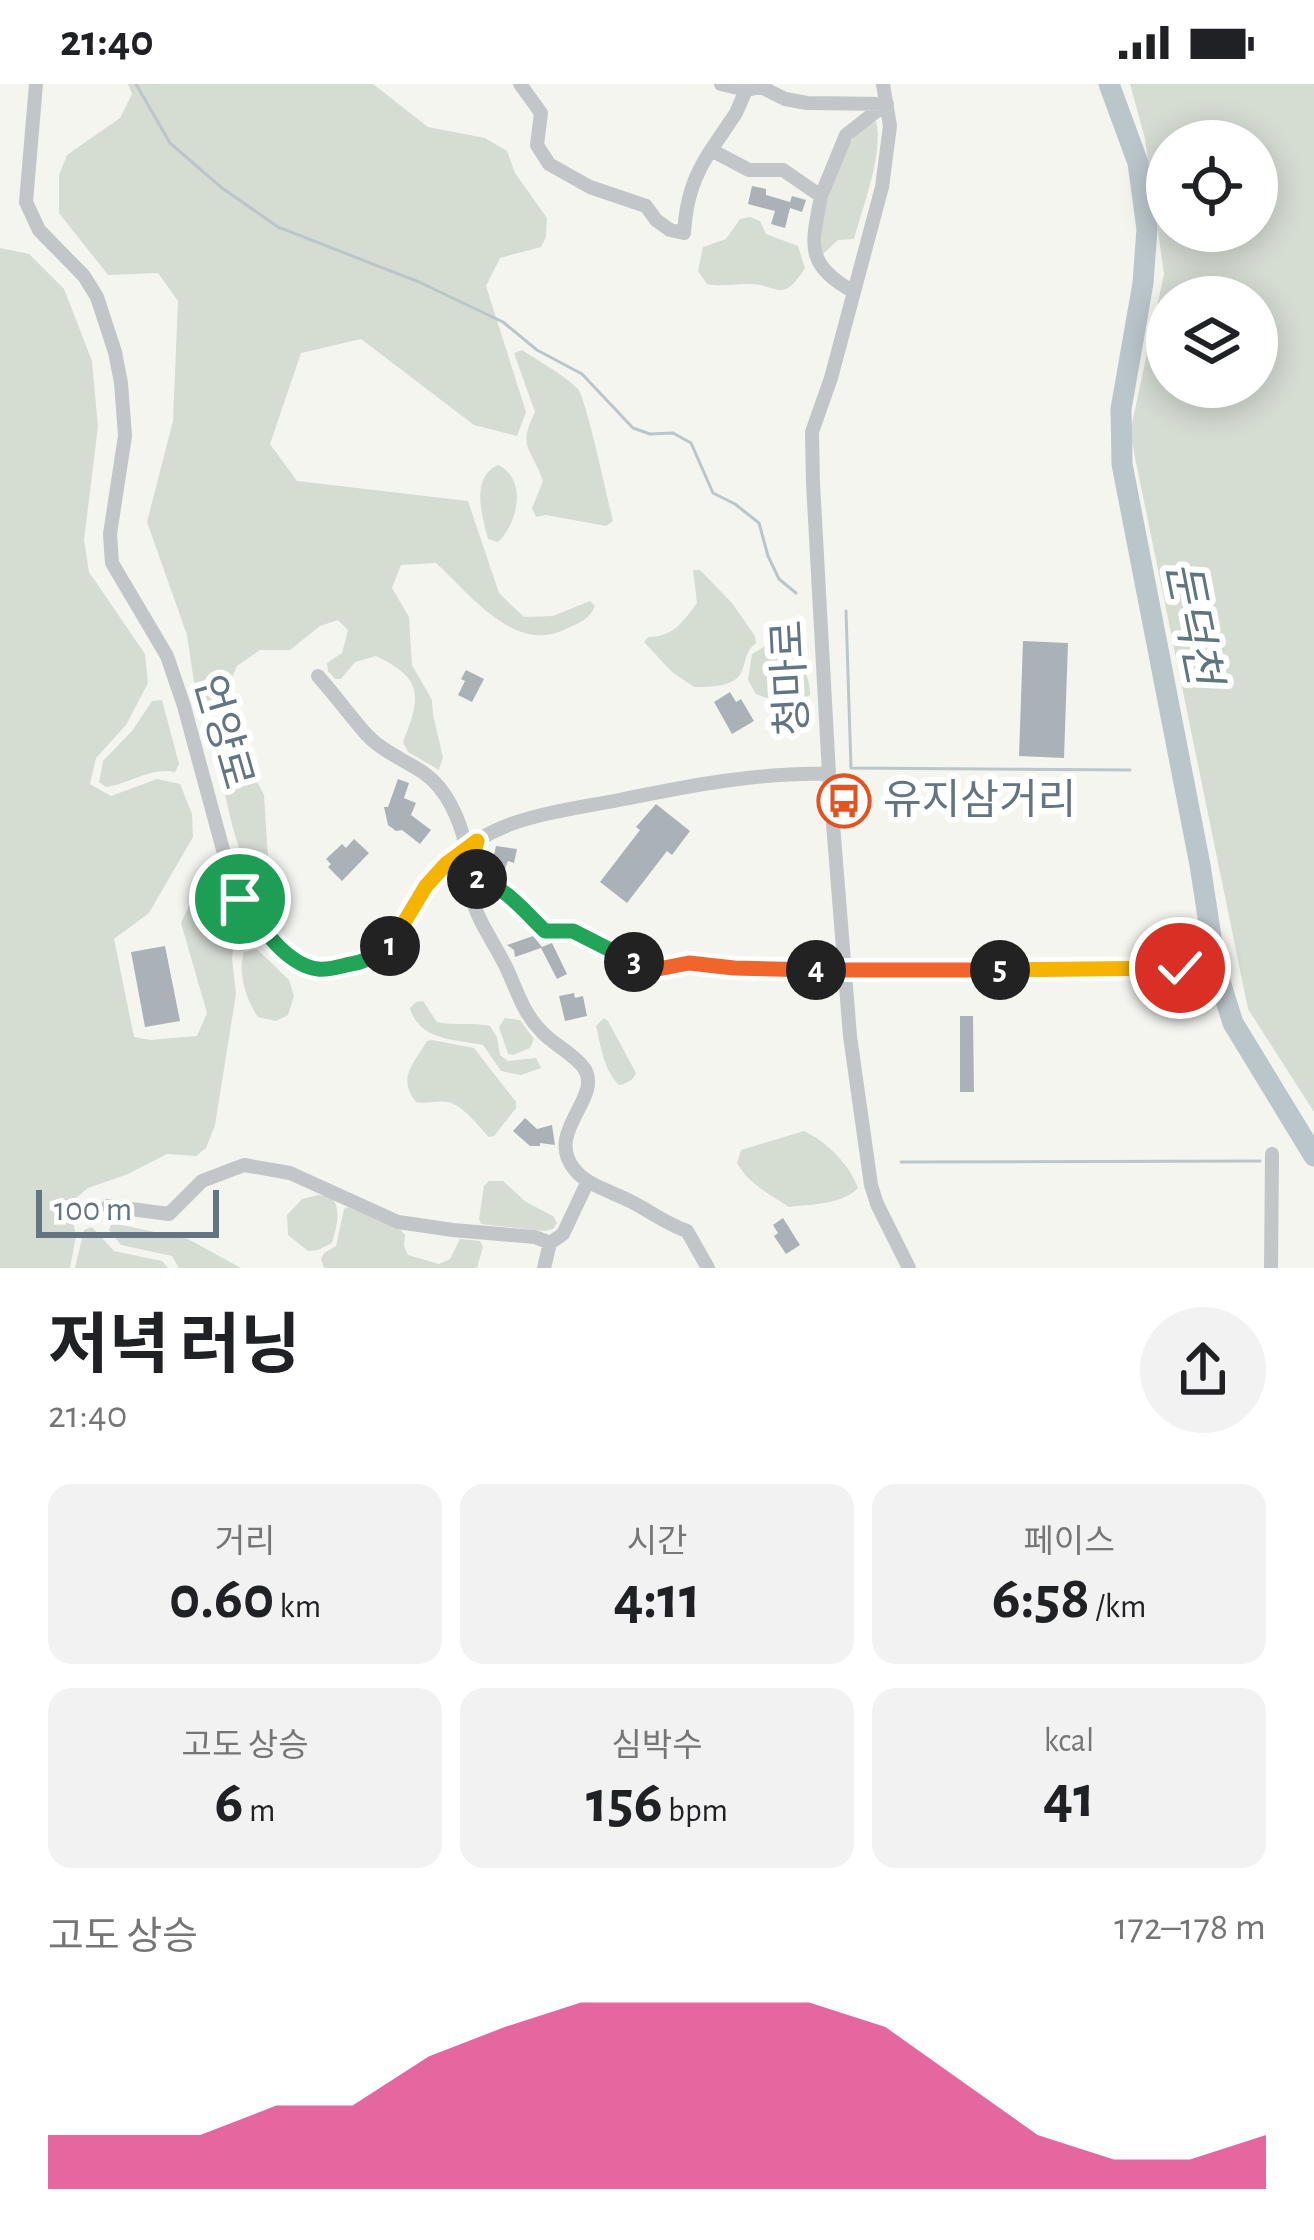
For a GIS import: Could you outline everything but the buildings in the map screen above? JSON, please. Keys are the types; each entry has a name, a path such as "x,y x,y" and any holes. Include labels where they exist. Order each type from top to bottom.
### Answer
{"street":[{"name":"언양로","path":"36,84 26,202 39,230 71,260 97,297 121,383 125,436 110,533 112,563 166,656 184,706 216,833 240,899 283,949 318,969 358,964 387,950 426,886 471,844 533,818 672,789 797,773 829,774"},
{"path":"520,84 541,112 537,146 549,164 590,187 646,206 670,230 684,232 692,187 756,87"},
{"path":"721,84 756,87 785,100 807,103 887,104"},
{"name":"청마로","path":"883,84 890,127 882,187 812,432 812,483 829,774 850,1036 866,1166 877,1204 909,1268"},
{"path":"854,292 822,269 812,246 821,196 846,135 887,104"},
{"path":"712,150 749,170 783,170 821,196"},
{"path":"318,676 368,736 427,775 448,801 471,844 471,894 522,1009 584,1069 588,1082 566,1134 566,1149 577,1173 687,1231 708,1268"},
{"path":"470,877 490,882 545,931 573,931 640,965 658,969 689,963 845,972 1180,968"},
{"path":"1271,1268 1272,1154"},
{"path":"108,1205 170,1214 202,1181 244,1165 290,1173 398,1222 535,1237 550,1243"},
{"path":"544,1268 550,1243 563,1234 588,1181"}],"shaded area":[{"path":"128,84 373,84 428,127 485,138 507,151 515,173 547,218 541,247 500,258 486,286 526,412 517,436 474,425 361,339 301,353 270,444 297,481 468,501 499,593 524,617 553,616 590,601 595,606 587,618 566,629 529,634 495,617 436,563 401,565 392,588 409,617 412,665 432,700 443,757 439,770 408,752 403,742 415,701 403,673 376,656 355,662 341,679 328,671 327,663 342,653 348,630 338,620 320,626 290,650 260,650 237,666 217,711 204,710 187,635 147,522 173,421 178,301 158,273 108,275 59,213 59,175 67,155 120,118 132,94"},
{"path":"1130,84 1314,84 1314,1112 1248,1009 1130,433 1146,358 1146,408 1278,408 1278,276 1164,276 1161,252 1278,252 1278,120 1146,120 1146,146"},
{"path":"876,121 875,164 854,239 838,240 823,254 825,212 840,162 855,136"},
{"path":"740,219 760,221 766,234 798,246 805,268 790,286 779,290 707,284 698,271 703,247 726,239"},
{"path":"0,248 29,254 64,289 92,361 98,427 84,540 89,572 145,654 148,683 126,725 96,758 90,784 111,796 157,779 180,784 192,814 193,837 149,913 114,939 134,1037 197,1036 207,1013 181,923 190,904 199,897 213,898 235,935 236,994 215,1125 206,1148 196,1156 167,1154 88,1188 69,1204 76,1236 70,1268 0,1268"},
{"path":"522,350 565,378 582,396 613,521 606,526 536,517 532,508 543,481 526,441 535,412 514,353"},
{"path":"498,465 513,480 517,502 511,524 498,542 488,539 480,498 484,478"},
{"path":"693,570 700,570 732,603 755,636 739,676 722,685 694,687 644,642 677,627 697,603"},
{"path":"767,645 798,663 810,695 789,706 756,694 748,680 752,654"},
{"path":"162,700 179,764 175,772 157,772 106,787 99,782 103,761 152,701"},
{"path":"232,761 251,770 264,795 270,889 263,894 255,892 229,814 221,766"},
{"path":"257,949 289,980 294,996 288,1015 276,1021 258,1017 244,985 244,952"},
{"path":"423,1001 437,1022 490,1026 500,1055 508,1061 536,1058 541,1068 521,1075 501,1071 483,1045 430,1033 410,1008"},
{"path":"505,1018 520,1020 534,1039 530,1048 508,1054 499,1027"},
{"path":"604,1018 636,1073 619,1085 601,1049 596,1026"},
{"path":"432,1040 474,1048 516,1102 494,1136 489,1137 454,1104 416,1102 410,1093 409,1071"},
{"path":"804,1131 837,1155 849,1171 858,1188 851,1194 789,1207 753,1183 737,1163 741,1150"},
{"path":"503,1181 526,1202 553,1216 557,1223 553,1229 481,1224 484,1186"},
{"path":"332,1197 336,1225 332,1243 308,1251 288,1235 287,1215 302,1199"},
{"path":"348,1207 401,1230 408,1255 439,1264 450,1259 460,1239 480,1241 483,1247 477,1268 324,1268 321,1259 336,1246"},
{"path":"112,1223 188,1239 241,1268 179,1268 172,1256 121,1245 109,1230"},
{"path":"92,1227 114,1251 162,1261 168,1268 75,1268 84,1230"}],"waterway":[{"path":"136,84 170,143 278,227 419,282 503,322 537,350 582,374 633,428 650,434 673,433 691,443 713,493 759,523 779,579 796,593"},
{"name":"둔덕천","path":"1109,84 1138,163 1147,229 1143,283 1121,409 1122,464 1216,969 1233,1023 1314,1156"},
{"path":"846,611 851,768 1130,770"},
{"path":"901,1162 1260,1161"}],"place":[{"name":"유지삼거리","path":"844,801"}],"route":[{"path":"240,899 293,958 318,969 358,964 387,950 426,886 477,841 470,877 490,882 545,931 573,931 640,965 658,969 689,963 845,972 1180,968"}]}
